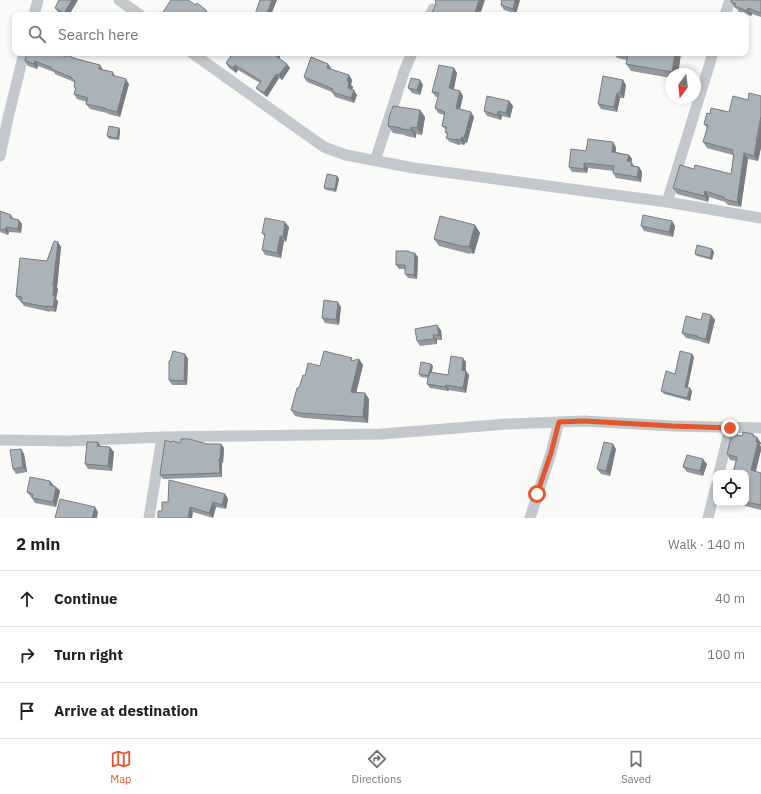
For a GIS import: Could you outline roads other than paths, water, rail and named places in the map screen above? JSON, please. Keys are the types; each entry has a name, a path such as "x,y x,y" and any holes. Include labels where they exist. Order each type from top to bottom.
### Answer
{"street":[{"path":"35,12 38,0"},
{"path":"119,0 136,12"},
{"path":"727,12 730,0"},
{"path":"0,156 23,56"},
{"path":"196,56 324,147 346,155 414,168 667,202 761,218"},
{"path":"375,161 404,72 411,56"},
{"path":"667,202 712,56"},
{"path":"0,440 68,441 162,437 382,434 507,424 584,421 672,426 761,428"},
{"path":"530,518 551,453 559,422"},
{"path":"720,470 730,428"},
{"path":"149,518 162,437"},
{"path":"708,518 713,498"}]}
